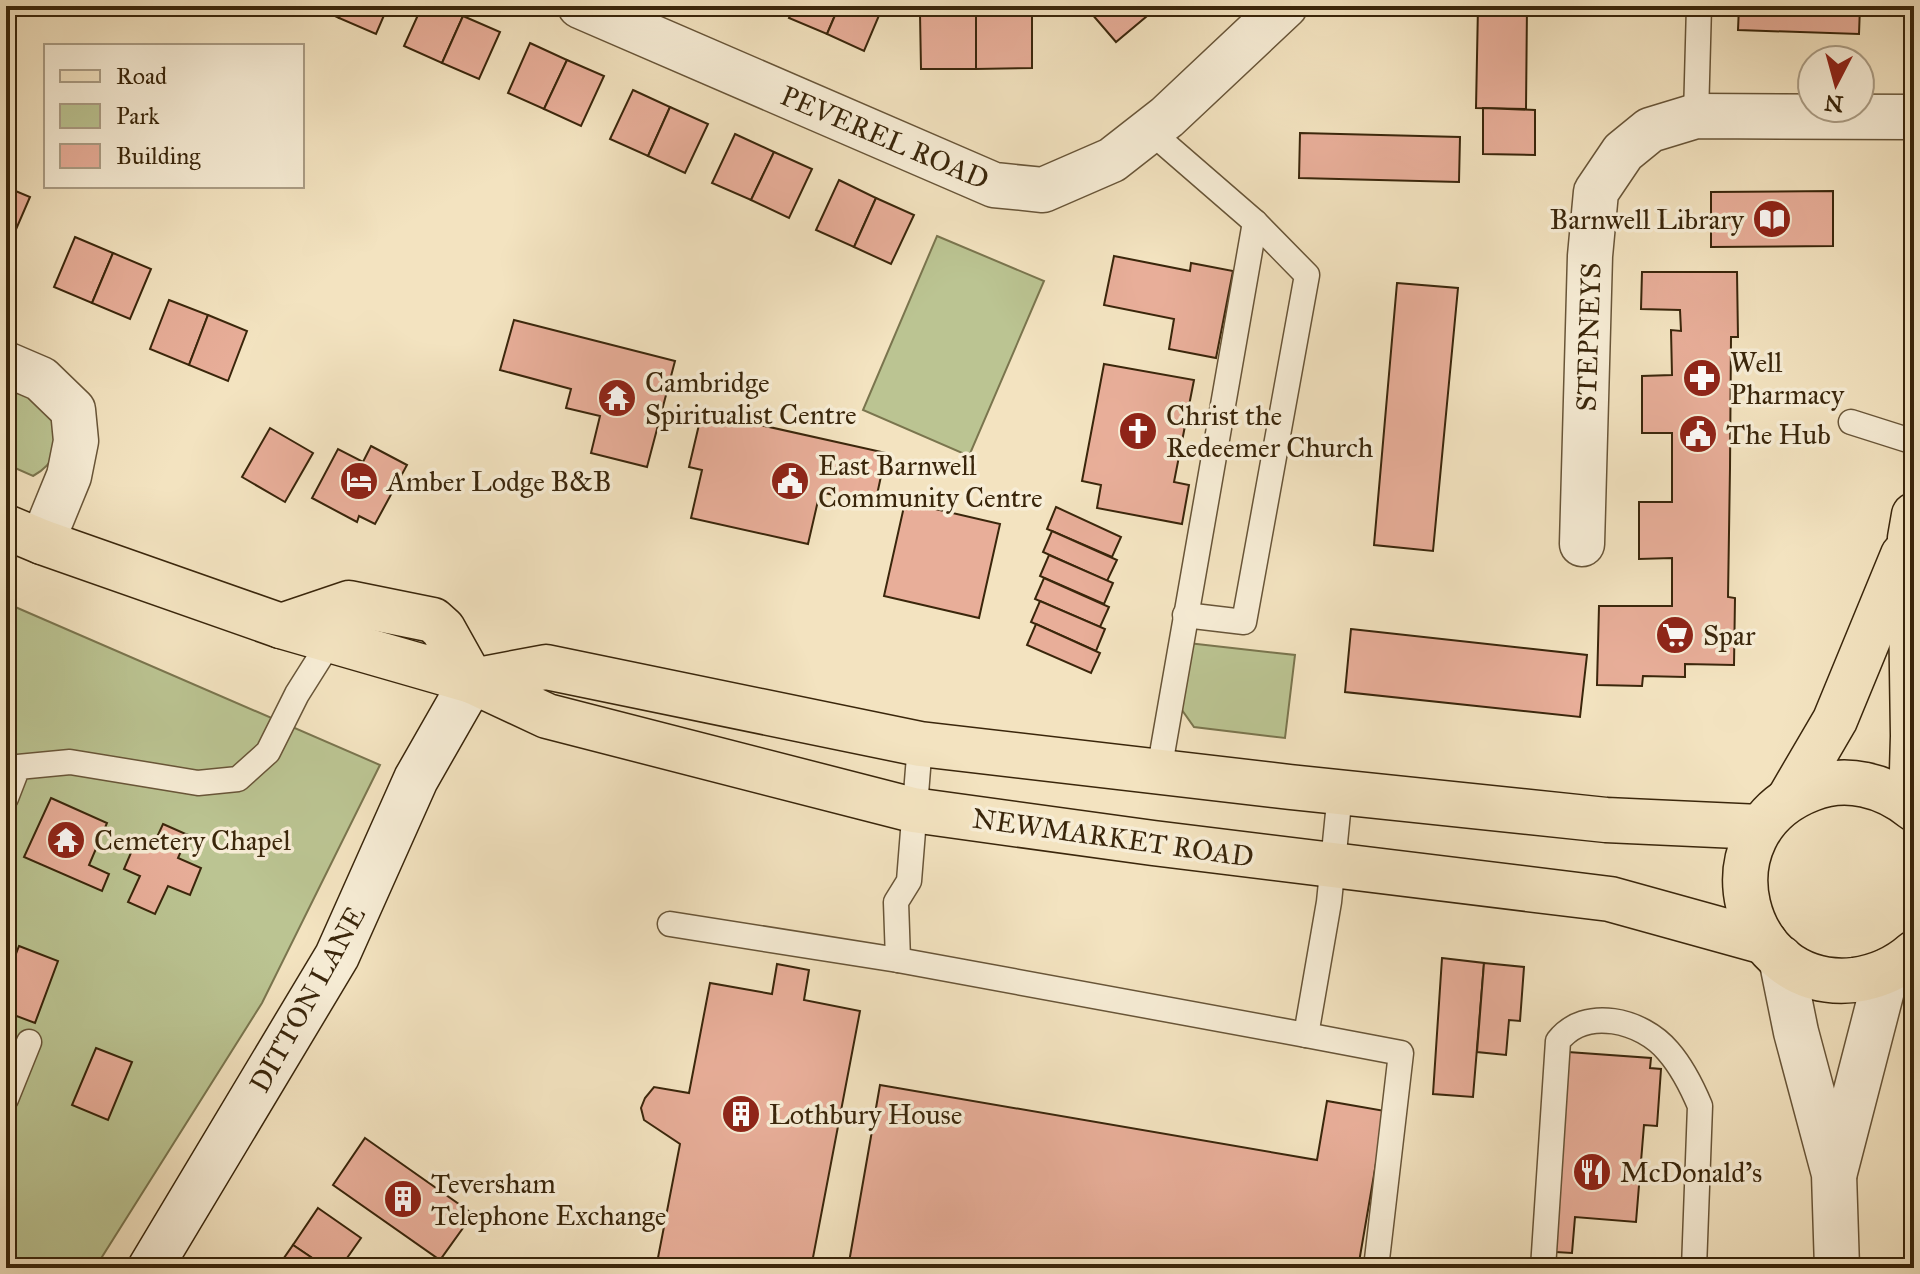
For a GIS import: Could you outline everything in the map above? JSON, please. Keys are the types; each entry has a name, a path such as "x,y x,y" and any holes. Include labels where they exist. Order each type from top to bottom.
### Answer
{"main road":[{"path":"1790,797 1835,720 1912,526"},
{"path":"1773,950 1750,915 1744,885 1747,855 1760,827 1773,810 1790,797 1831,781 1874,785 1913,807 1912,526"},
{"name":"NEWMARKET ROAD","path":"24,534 281,626 472,681 547,716 913,810 1610,899 1773,950 1800,970 1821,978 1845,981 1866,978 1901,962"},
{"path":"281,626 349,603 433,620 443,629 472,681"},
{"name":"NEWMARKET ROAD","path":"472,681 546,667 920,744 1340,793 1606,820 1760,827"}],"street":[{"name":"PEVEREL ROAD","path":"580,6 994,185 1043,190 1112,160 1150,131 1285,6"},
{"name":"STEPNEYS","path":"1582,544 1590,256 1596,192 1623,152 1650,130 1696,116 1914,117"},
{"name":"NEWMARKET ROAD","path":"6,364 41,379 73,410 76,441 69,476 24,534"},
{"name":"DITTON LANE","path":"150,1268 337,956 416,779 472,681"},
{"path":"1773,950 1834,1174 1837,1268"},
{"path":"1834,1174 1901,962"}],"lane":[{"path":"1696,116 1699,6"},
{"path":"1150,131 1255,222 1307,275 1244,622 1185,615"},
{"path":"1159,771 1255,222"},
{"path":"1851,422 1914,442"},
{"path":"6,798 18,767 70,762 198,783 238,779 268,752 297,694 331,640"},
{"path":"898,960 896,902 909,881 920,744"},
{"path":"1306,1035 1333,865 1340,793"},
{"path":"670,924 898,960 1401,1053 1376,1268"},
{"path":"1543,1268 1558,1041 1567,1029 1600,1018 1649,1033 1668,1051 1692,1086 1700,1106 1694,1268"},
{"path":"6,1099 29,1042"}],"green space":[{"path":"937,236 1044,281 969,456 863,410"},
{"path":"6,378 60,418 56,452 47,465 33,476 6,464"},
{"path":"6,603 380,765 262,1003 95,1268 6,1268"},
{"path":"1188,643 1295,655 1285,738 1194,727 1177,703"}],"building":[{"path":"313,6 344,6 339,18"},
{"path":"344,6 388,6 376,34 339,18"},
{"path":"422,6 441,6 463,16 442,63 404,46"},
{"path":"795,6 839,6 827,34 789,18"},
{"path":"839,6 883,6 864,51 827,34"},
{"path":"1085,6 1159,6 1116,42"},
{"path":"1478,6 1527,6 1526,109 1476,108"},
{"path":"1739,6 1860,6 1859,34 1738,30"},
{"path":"976,13 976,69 921,69 920,14"},
{"path":"976,13 1032,13 1032,68 976,69"},
{"path":"463,16 500,32 479,79 442,63"},
{"path":"530,43 567,60 544,109 508,93"},
{"path":"567,60 604,76 581,126 544,109"},
{"path":"633,90 670,107 648,156 610,139"},
{"path":"670,107 708,124 685,173 648,156"},
{"path":"1483,108 1535,110 1535,155 1483,154"},
{"path":"1300,133 1460,137 1459,182 1299,178"},
{"path":"735,134 774,152 751,200 712,183"},
{"path":"774,152 812,169 789,218 751,200"},
{"path":"839,180 876,198 854,247 816,230"},
{"path":"6,187 30,197 8,248 6,247"},
{"name":"Barnwell Library","path":"1833,191 1833,246 1711,247 1711,192"},
{"path":"876,198 914,215 891,264 854,247"},
{"path":"75,237 113,253 92,303 54,287"},
{"path":"113,253 151,269 130,319 92,303"},
{"path":"1114,256 1190,271 1191,263 1233,271 1216,358 1169,349 1174,319 1104,305"},
{"path":"1642,272 1737,272 1738,337 1731,337 1728,597 1735,598 1734,665 1685,664 1685,677 1643,676 1642,686 1597,685 1599,606 1672,606 1672,558 1639,559 1639,502 1672,502 1672,433 1642,433 1642,376 1672,375 1671,330 1681,331 1680,310 1641,309"},
{"path":"1397,283 1458,288 1433,551 1374,545"},
{"path":"169,300 208,315 189,365 150,349"},
{"path":"208,315 247,331 228,381 189,365"},
{"name":"Cambridge Spiritualist Centre","path":"514,320 675,361 647,467 591,453 600,416 566,408 571,389 500,370"},
{"name":"Christ the Redeemer Church","path":"1104,364 1194,380 1174,482 1189,485 1182,524 1097,508 1101,485 1082,481"},
{"name":"East Barnwell Community Centre","path":"702,412 886,453 875,504 820,492 808,544 691,518 702,470 689,467"},
{"path":"270,428 313,453 285,502 242,477"},
{"name":"Amber Lodge B&B","path":"371,446 407,465 375,524 359,516 357,522 312,498 338,449 363,462"},
{"path":"905,502 1000,524 979,618 884,596"},
{"path":"1056,507 1121,537 1112,557 1047,529"},
{"path":"1052,531 1117,560 1107,581 1043,552"},
{"path":"1049,555 1113,583 1104,604 1040,576"},
{"path":"1044,578 1109,607 1100,627 1035,599"},
{"path":"1040,601 1105,629 1096,651 1031,622"},
{"path":"1036,624 1100,653 1091,673 1027,645"},
{"path":"1351,629 1587,655 1580,717 1345,692"},
{"name":"Cemetery Chapel","path":"51,798 107,823 89,865 109,874 102,891 24,857"},
{"path":"163,824 188,835 178,858 201,868 190,895 168,886 155,914 128,902 140,876 124,869 136,841 152,848"},
{"path":"19,946 58,961 35,1023 6,1012 6,980"},
{"path":"1442,958 1484,963 1473,1097 1433,1094"},
{"path":"1484,963 1524,967 1520,1021 1509,1020 1506,1055 1477,1052"},
{"name":"Lothbury House","path":"777,964 809,970 804,1000 860,1011 811,1268 656,1268 680,1144 644,1120 641,1108 654,1087 689,1093 710,983 772,994"},
{"path":"96,1048 132,1062 108,1120 72,1105"},
{"name":"McDonald's","path":"1554,1051 1651,1058 1650,1068 1661,1069 1657,1126 1644,1125 1636,1222 1575,1217 1572,1253 1538,1251"},
{"path":"880,1085 1317,1160 1327,1101 1385,1111 1358,1268 848,1268"},
{"name":"Teversham Telephone Exchange","path":"365,1138 473,1214 440,1260 333,1185"},
{"path":"318,1208 361,1238 340,1268 327,1268 293,1245"},
{"path":"293,1245 327,1268 277,1268"}],"place":[{"name":"Barnwell Library","path":"1772,219"},
{"name":"Well Pharmacy","path":"1702,378"},
{"name":"Cambridge Spiritualist Centre","path":"617,398"},
{"name":"Christ the Redeemer Church","path":"1138,431"},
{"name":"The Hub","path":"1698,434"},
{"name":"Amber Lodge B&B","path":"359,481"},
{"name":"East Barnwell Community Centre","path":"790,481"},
{"name":"Spar","path":"1675,635"},
{"name":"Cemetery Chapel","path":"66,840"},
{"name":"Lothbury House","path":"741,1114"},
{"name":"McDonald's","path":"1592,1172"},
{"name":"Teversham Telephone Exchange","path":"403,1199"}]}
